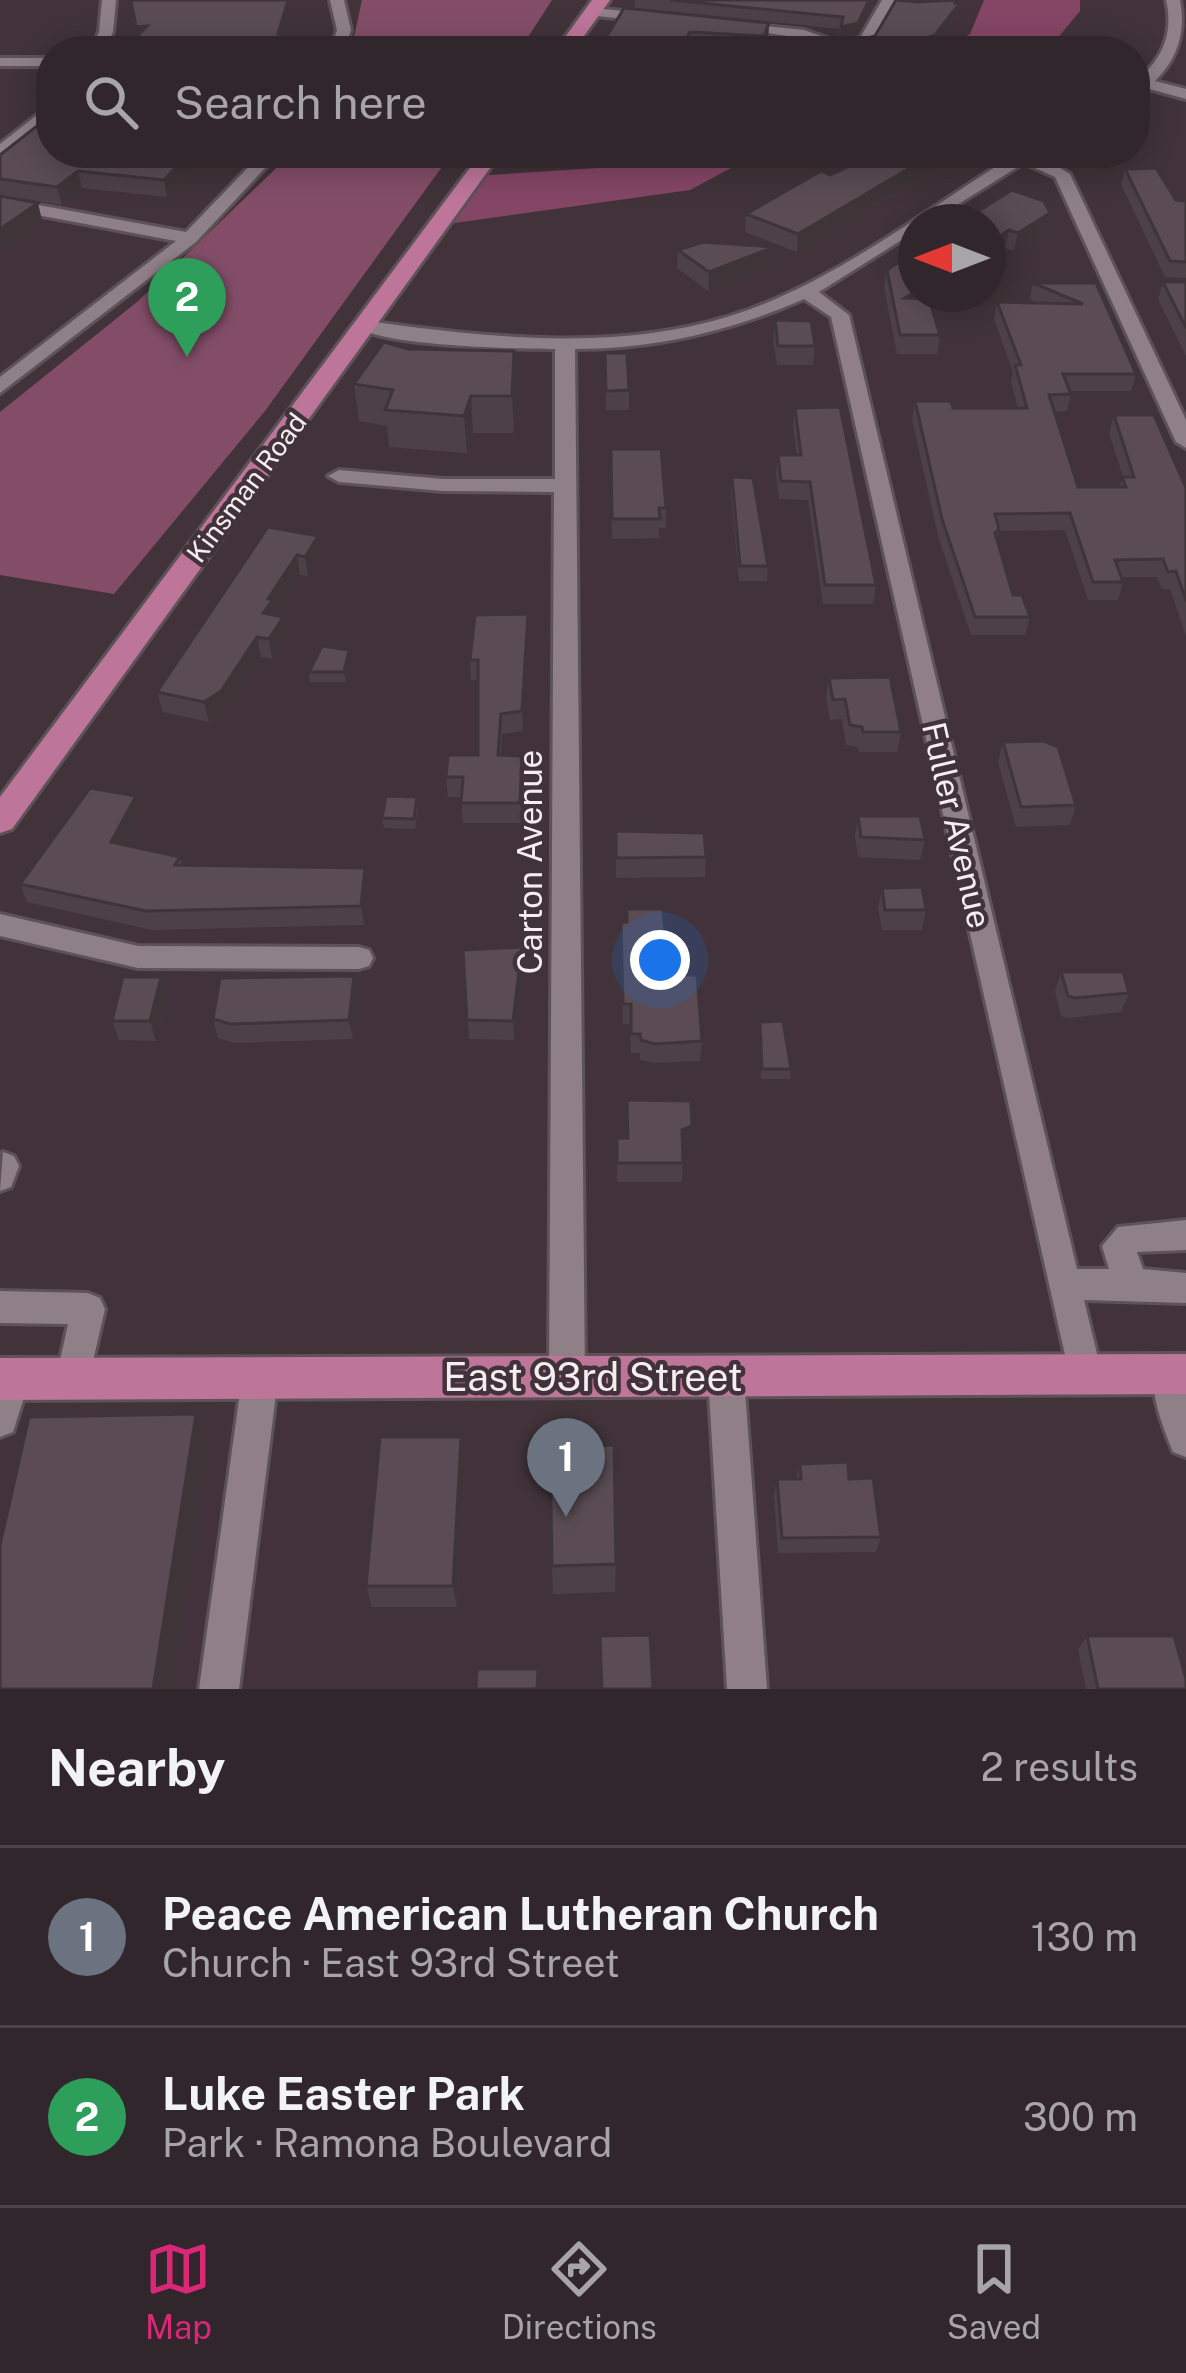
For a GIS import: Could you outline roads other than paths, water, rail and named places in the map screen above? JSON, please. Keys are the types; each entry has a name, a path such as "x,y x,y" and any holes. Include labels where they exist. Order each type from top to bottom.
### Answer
{"main road":[{"path":"575,36 597,6"},
{"name":"Kinsman Road","path":"0,820 480,168"},
{"name":"East 93rd Street","path":"4,1393 74,1379 1177,1374"}],"street":[{"path":"104,36 109,0"},
{"path":"337,0 342,36"},
{"path":"868,36 889,0"},
{"path":"1150,78 1178,44 1182,28 1173,0"},
{"path":"597,6 674,20"},
{"path":"717,25 807,36"},
{"path":"0,62 36,62"},
{"path":"1150,88 1186,94"},
{"path":"0,152 36,122"},
{"path":"0,387 190,238 258,168"},
{"path":"947,204 1004,168"},
{"path":"1051,168 1062,174 1186,442"},
{"path":"0,203 190,238"},
{"path":"367,327 565,347 627,340 747,315 806,292 898,235"},
{"name":"Fuller Avenue","path":"806,292 841,315 1084,1374"},
{"name":"Carton Avenue","path":"565,347 567,1377"},
{"path":"339,476 442,485 565,486"},
{"path":"0,925 138,957 359,958"},
{"path":"1130,1284 1119,1246 1130,1238 1186,1235"},
{"path":"1063,1285 1186,1288"},
{"path":"0,1306 88,1310 74,1379"},
{"path":"1177,1374 1186,1439"},
{"path":"726,1376 748,1689"},
{"path":"219,1689 260,1378"}],"place":[{"name":"Luke Easter Park","path":"187,357"},
{"name":"Peace American Lutheran Church","path":"566,1517"}]}
